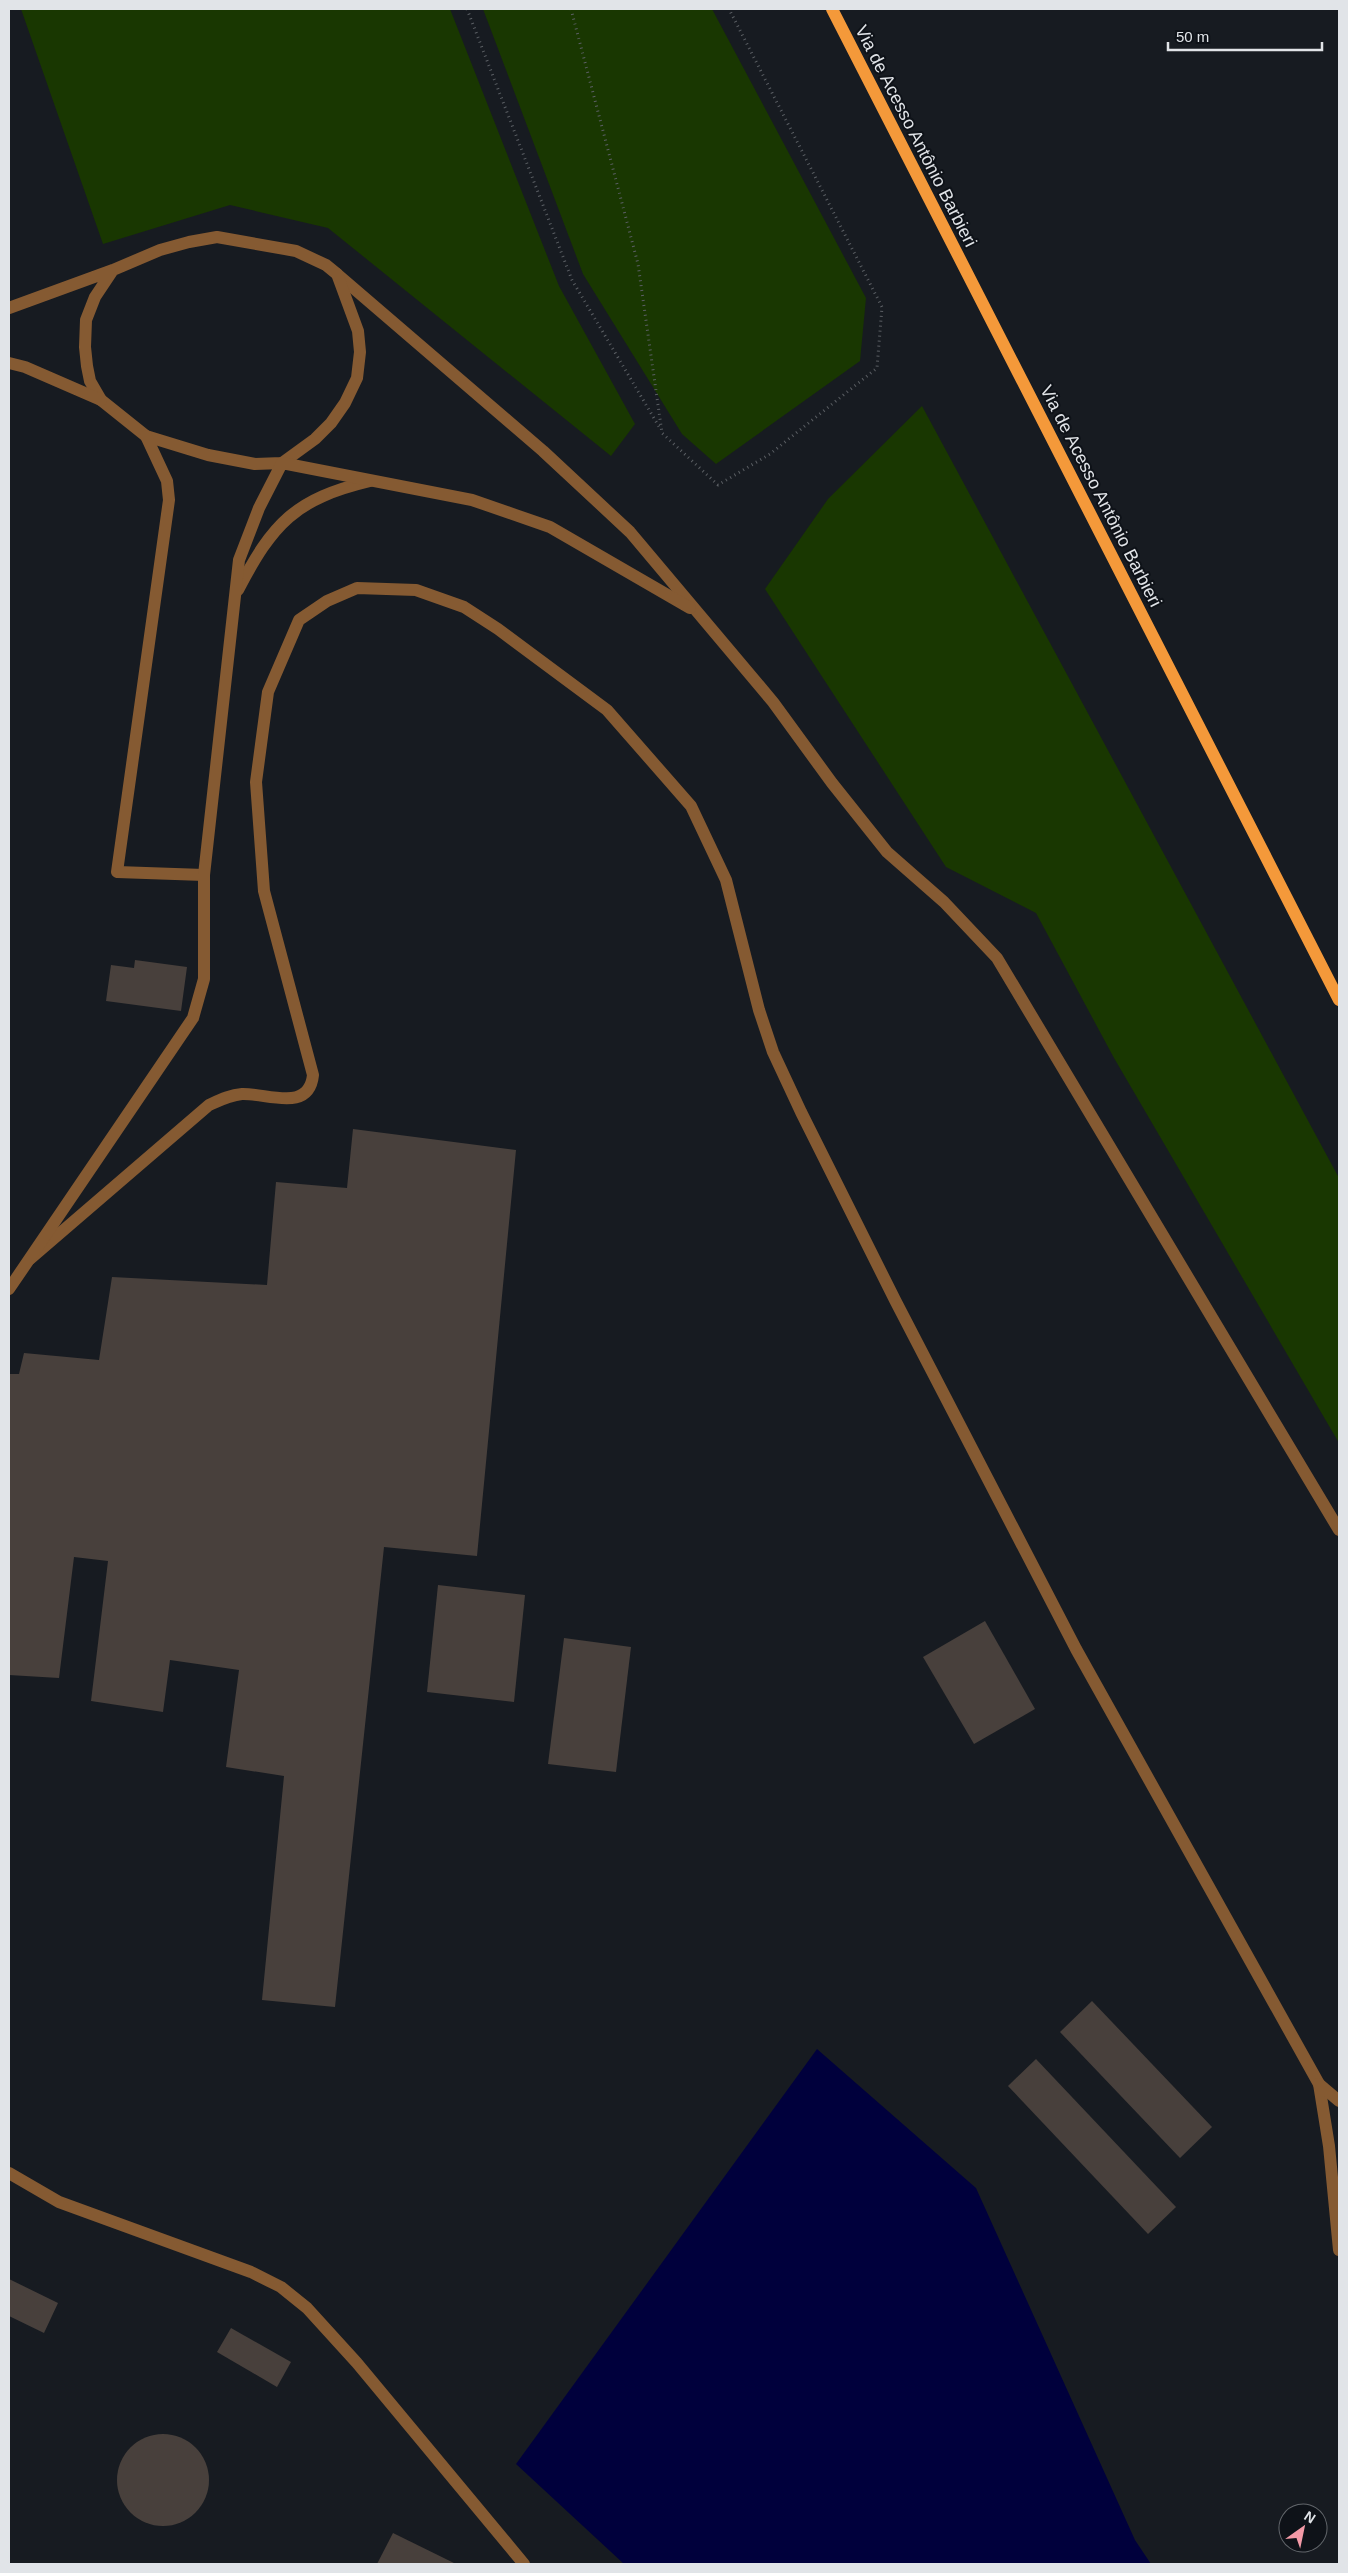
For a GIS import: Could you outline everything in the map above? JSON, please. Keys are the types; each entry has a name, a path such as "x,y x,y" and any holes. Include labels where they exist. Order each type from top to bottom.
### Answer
{"main road":[{"name":"Via de Acesso Antônio Barbieri","path":"832,9 1339,1000"}],"street":[{"path":"9,308 113,270 160,250 217,237 296,251 326,265 543,452 630,532 773,702 832,783 886,852 944,902 996,958 1339,1530"},
{"path":"101,400 90,381 87,366 85,347 86,320 95,297 113,270"},
{"path":"9,1289 70,1196 193,1018 204,979 204,875 239,560 259,508 282,463 315,439 331,423 357,378 360,352 358,331 337,274"},
{"path":"9,363 101,400 146,436 208,455 255,464 282,463 472,500 550,528 699,613"},
{"path":"146,436 166,481 169,500 117,872 204,875"},
{"path":"234,597 256,555 273,532 295,510 328,492 375,480"},
{"path":"30,1258 209,1105 227,1096 244,1094 292,1099 304,1096 312,1084 313,1076 264,891 256,782 268,692 299,620 327,601 357,588 416,590 464,607 607,710 690,806 726,880 762,1018 773,1052 801,1112 895,1300 1076,1649 1319,2084 1329,2146 1339,2250"},
{"path":"1319,2084 1339,2101"},
{"path":"9,2174 59,2202 250,2272 281,2287 308,2308 357,2362 524,2564"}],"path":[{"path":"467,9 572,280 662,433 718,485 770,454 877,368 882,307 729,9"},
{"path":"571,9 638,264 662,433"}],"green space":[{"path":"21,9 450,9 559,286 635,424 611,456 328,228 230,205 103,244"},
{"path":"483,9 712,9 866,298 860,361 716,464 682,434 583,274"},
{"path":"922,406 1339,1178 1339,1443 1114,1058 1036,913 946,867 765,589 828,499"}],"shaded area":[{"path":"817,2049 976,2188 1135,2540 1151,2564 624,2564 516,2464"}],"building":[{"path":"135,960 187,967 181,1011 106,1001 111,965 134,968"},
{"path":"353,1129 516,1150 477,1556 384,1547 335,2007 262,2000 284,1776 226,1767 239,1670 170,1660 163,1712 91,1701 108,1561 74,1557 59,1678 9,1675 9,1374 19,1374 24,1353 99,1360 112,1277 267,1285 276,1182 347,1188"},
{"path":"438,1585 525,1595 514,1702 427,1692"},
{"path":"985,1621 1035,1709 974,1744 923,1657"},
{"path":"564,1638 631,1647 616,1772 548,1764"},
{"path":"1092,2001 1212,2127 1180,2158 1060,2032"},
{"path":"1036,2059 1176,2207 1148,2234 1008,2086"},
{"path":"9,2279 58,2303 44,2333 9,2316"},
{"path":"231,2328 291,2362 277,2387 217,2352"},
{"path":"163,2434 181,2437 196,2447 206,2462 209,2480 206,2498 196,2513 181,2523 163,2526 145,2523 130,2513 120,2498 117,2480 120,2462 130,2447 145,2437"},
{"path":"393,2533 456,2564 377,2564"}]}
